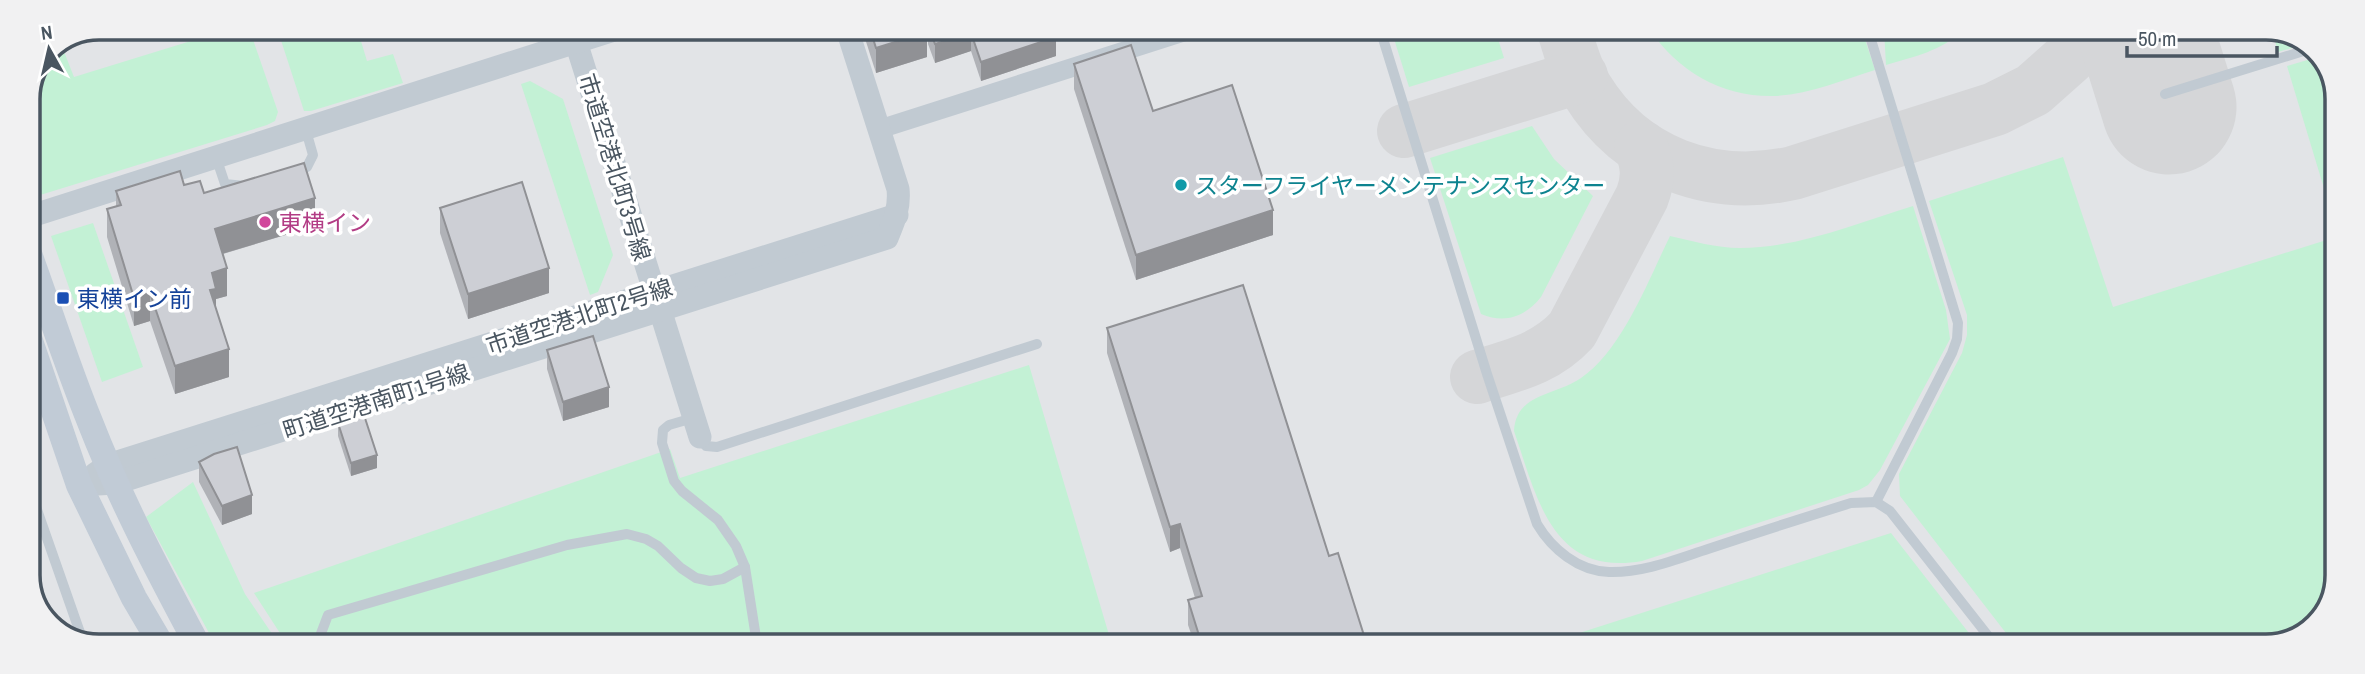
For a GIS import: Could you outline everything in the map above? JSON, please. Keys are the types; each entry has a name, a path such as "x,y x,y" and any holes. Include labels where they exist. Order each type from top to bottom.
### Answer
{"main road":[{"path":"40,284 89,421 151,558 192,634"},
{"path":"40,370 79,485 128,586 155,634"}],"street":[{"path":"40,212 582,40"},
{"name":"市道空港北町2号線","path":"79,485 657,301 897,215 900,202 898,189 851,40"},
{"path":"880,129 1159,40"},
{"name":"市道空港北町3号線","path":"576,42 697,428"}],"lane":[{"path":"1383,40 1487,374 1537,524 1548,542 1564,556 1590,568 1609,572 1646,568 1851,503 1876,502 1890,511 1987,634"},
{"path":"1871,40 1958,323 1957,340 1952,353 1876,502"},
{"path":"2165,94 2301,52"},
{"path":"283,175 307,167 313,155 305,127"},
{"path":"216,155 225,184 245,187 258,183"},
{"path":"756,634 746,568 728,532 674,481 662,443 663,430 669,425 697,428 706,446 717,447 1037,344"},
{"path":"40,518 79,630"},
{"path":"321,634 328,615 567,545 627,534 646,539 657,546 696,578 723,579 746,568"}],"shaded area":[{"path":"100,40 2281,42 2298,50 2312,63 2320,77 2325,96 2323,590 2315,607 2302,621 2284,631 2265,634 84,632 67,624 53,611 45,597 40,578 40,100 42,84 84,84 84,42"}],"green space":[{"path":"194,40 253,40 278,112 275,121 267,125 40,195 42,84 84,84 84,74"},
{"path":"281,40 361,40 367,61 393,54 403,83 304,111"},
{"path":"1394,40 1498,40 1504,58 1409,87"},
{"path":"1658,40 1865,40 1875,70 1800,93 1755,95 1720,87 1703,79 1688,70"},
{"path":"1885,40 1950,40 1917,56 1886,65"},
{"path":"2275,41 2293,48 2278,52"},
{"path":"2309,60 2324,88 2325,192 2287,66"},
{"path":"530,81 563,99 613,255 598,292 590,295 521,84"},
{"path":"1532,126 1554,159 1593,196 1541,297 1528,310 1514,317 1490,317 1481,314 1430,158"},
{"path":"2063,157 2113,307 2325,240 2325,574 2323,590 2310,614 2292,628 2265,634 2007,634 1900,496 1899,474 1962,353 1967,335 1967,315 1929,201"},
{"path":"1913,206 1946,310 1950,339 1880,470 1868,485 1642,561 1612,563 1587,557 1568,545 1553,527 1531,482 1514,431 1516,419 1529,402 1571,384 1596,366 1633,313 1670,236 1722,247 1762,247 1806,239"},
{"path":"93,223 143,367 102,382 51,236"},
{"path":"1029,365 1109,634 281,634 254,593 670,449 680,478"},
{"path":"193,482 245,594 272,634 210,634 146,517"},
{"path":"1891,533 1970,634 1576,634"}],"building":[{"path":"873,40 902,40 876,48"},
{"path":"973,40 1047,40 981,62"},
{"name":"スターフライヤーメンテナンスセンター","path":"1131,45 1153,111 1232,85 1273,210 1136,255 1074,64"},
{"path":"304,163 315,198 215,229 227,268 212,273 216,289 210,290 229,349 175,366 150,293 134,298 107,209 121,205 116,191 180,171 184,185 200,181 204,193"},
{"path":"522,182 549,268 468,294 440,208"},
{"path":"1243,285 1329,556 1338,553 1364,634 1199,634 1188,600 1202,596 1180,524 1170,527 1107,328"},
{"path":"593,336 609,387 563,402 547,350"},
{"path":"364,415 377,455 351,463 338,423"},
{"path":"237,447 252,495 222,506 199,462"}],"taxiway":[{"path":"1567,40 1576,69 1587,90 1605,115 1627,136 1676,166 1733,178 1763,178 1793,173 1995,109 2033,90 2069,58 2081,40"},
{"path":"1404,131 1581,76"},
{"path":"1477,377 1516,365 1540,354 1572,330 1642,197 1647,172 1641,147"}],"runway":[{"path":"2148,40 2169,107"}],"place":[{"name":"スターフライヤーメンテナンスセンター","path":"1181,185"},
{"name":"東横イン","path":"265,222"},
{"name":"東横イン前","path":"63,298"}]}
